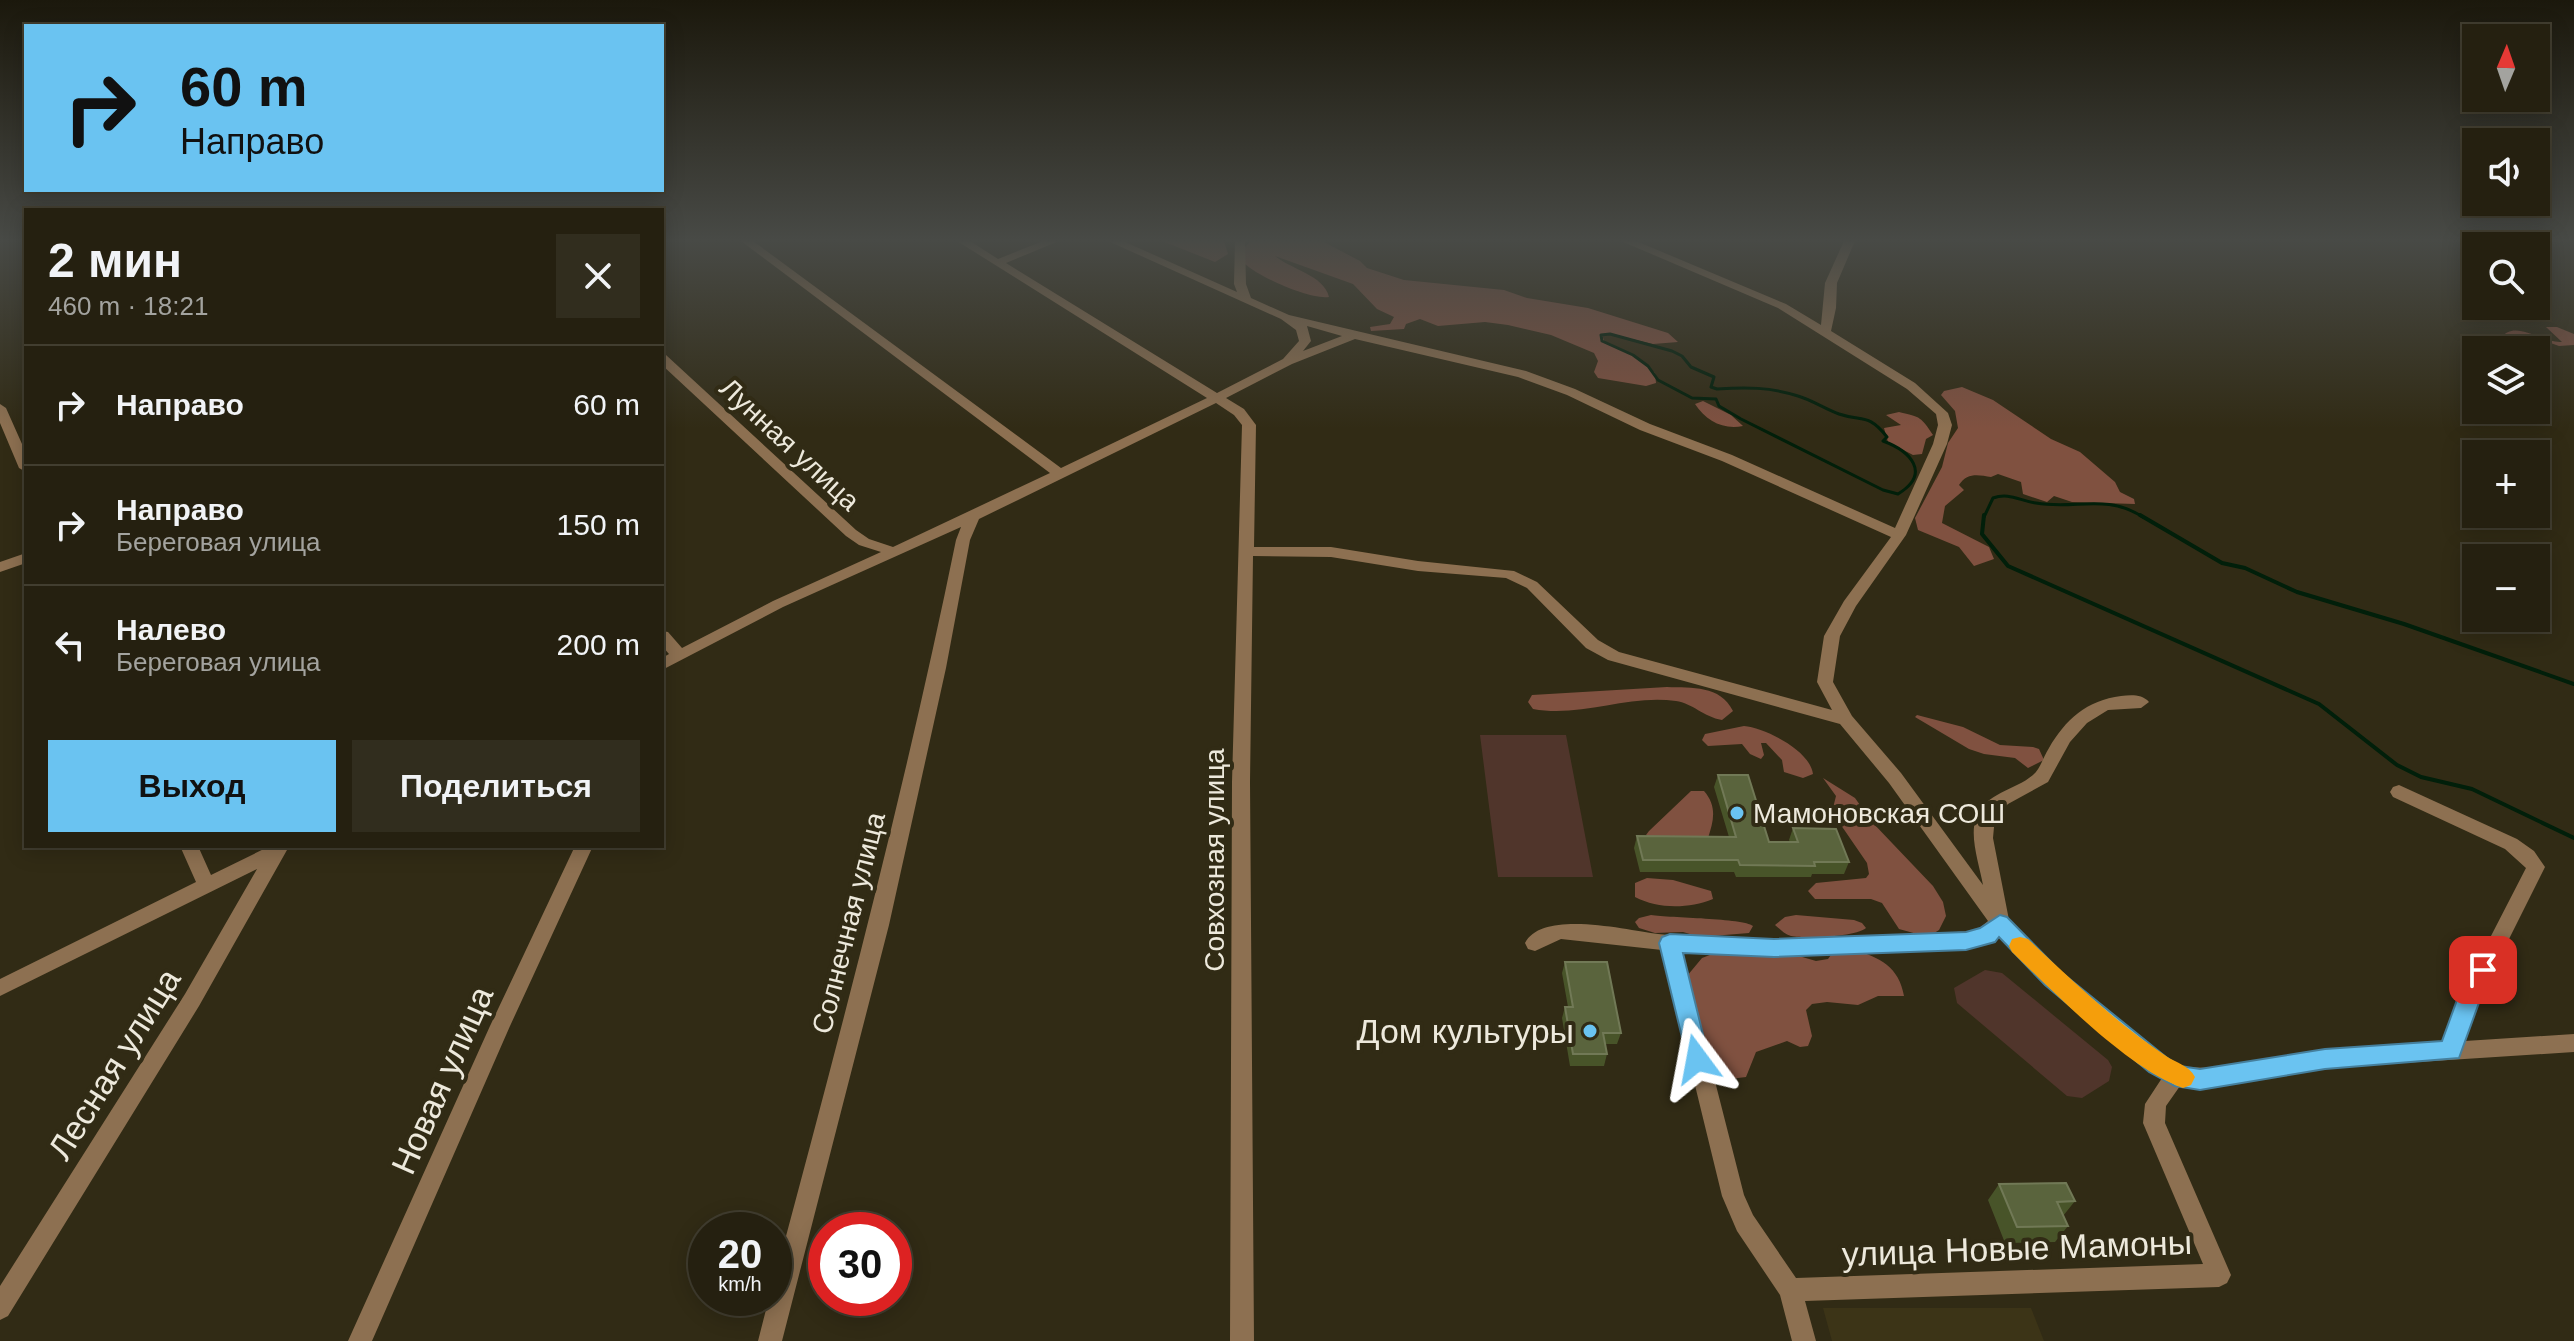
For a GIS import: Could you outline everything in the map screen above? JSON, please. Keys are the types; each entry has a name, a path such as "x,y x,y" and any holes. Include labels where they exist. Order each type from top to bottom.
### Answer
{"street":[{"path":"830,304 1060,474"},
{"path":"1062,304 1215,399"},
{"path":"1253,304 1285,317 1536,378 1899,535"},
{"path":"1776,304 1911,386 1939,408 1945,425 1940,444 1899,535 1849,604 1832,636 1825,682 1846,720 1895,778 2000,923 2053,979 2175,1075 2200,1079 2325,1059 2574,1043"},
{"path":"1825,332 1830,304"},
{"path":"1285,317 1302,328 1306,337 1301,348 1287,362"},
{"path":"664,664 778,604 973,516 1287,362 1354,335"},
{"name":"Лунная улица","path":"664,360 851,533 864,542 895,552"},
{"name":"Совхозная улица","path":"1215,399 1239,412 1249,425 1241,782 1242,1341"},
{"path":"0,408 5,430 24,464"},
{"path":"5,430 24,424"},
{"name":"Солнечная улица","path":"770,1341 879,925 938,668 963,540 973,516"},
{"path":"928,537 963,540"},
{"path":"1245,551 1331,552 1432,568 1509,574 1532,585 1592,644 1614,656 1846,720"},
{"path":"0,567 24,559"},
{"path":"664,638 679,655"},
{"path":"2000,923 1982,831 1987,814 2002,800 2044,775 2059,746 2087,714 2111,702 2141,702"},
{"path":"2399,792 2511,844 2528,856 2536,867 2468,1000 2451,1051"},
{"path":"190,848 206,883"},
{"path":"0,988 206,883 282,848"},
{"name":"Лесная улица","path":"0,1308 192,1000 282,848"},
{"name":"Новая улица","path":"360,1341 583,848"},
{"path":"1535,943 1549,933 1561,931 1670,943 1774,948 1966,941 1987,936 2000,923"},
{"path":"1670,943 1737,1208 1790,1290 1804,1341"},
{"name":"улица Новые Мамоны","path":"1790,1290 2219,1275 2154,1123 2156,1104 2175,1075"}],"shaded area":[{"path":"1372,304 1561,304 1588,308 1668,333 1678,342 1653,344 1602,335 1605,343 1633,355 1655,373 1656,383 1646,386 1598,378 1594,372 1598,361 1594,353 1551,335 1485,322 1438,326 1420,319 1406,324 1404,329 1371,331 1370,327 1390,324 1394,317"},
{"path":"2546,327 2557,327 2574,334 2574,345 2559,346 2550,341 2562,342"},
{"path":"2514,330 2536,336 2503,336"},
{"path":"1962,387 1993,400 2051,439 2080,452 2115,482 2120,492 2134,499 2135,504 2072,502 2054,496 2047,502 2023,494 2021,482 1998,474 1991,477 1974,475 1962,481 1959,485 1964,490 1945,506 1942,523 1989,547 1994,559 1974,566 1959,547 1918,530 1915,518 1942,467 1948,443 1958,428 1955,411 1941,395 1944,391"},
{"path":"1703,401 1731,415 1743,426 1729,427 1710,419 1695,404"},
{"path":"1899,412 1920,419 1933,435 1926,439 1922,454 1913,455 1888,442 1884,428 1901,425 1886,415"},
{"path":"1667,687 1713,692 1721,696 1733,711 1722,720 1676,701 1640,701 1569,711 1533,709 1528,702 1532,695"},
{"path":"1915,717 1963,727 2000,745 2039,749 2044,760 2028,768 2015,758 1969,749"},
{"path":"1744,726 1785,742 1804,757 1813,774 1803,778 1784,772 1782,760 1766,743 1761,743 1764,755 1761,759 1750,754 1742,744 1708,746 1702,740 1705,734"},
{"path":"1480,735 1566,735 1593,877 1498,877"},
{"path":"1823,778 1855,798 1872,822 1933,886 1943,902 1946,916 1939,930 1928,937 1899,929 1882,903 1871,899 1815,899 1808,891 1816,883 1866,878 1869,874 1867,863 1832,812 1836,796"},
{"path":"1691,791 1704,791 1711,802 1713,819 1708,838 1651,839 1646,835 1649,831"},
{"path":"1647,878 1673,880 1711,891 1713,899 1694,905 1653,904 1635,897 1635,883"},
{"path":"1651,915 1721,920 1753,926 1749,933 1700,937 1683,932 1655,933 1639,928 1635,922"},
{"path":"1796,915 1854,920 1866,928 1841,935 1798,937 1775,925 1785,917"},
{"path":"1853,950 1887,965 1898,978 1904,996 1878,996 1858,1005 1812,1004 1806,1010 1812,1036 1808,1046 1800,1047 1787,1041 1756,1052 1746,1077 1730,1079 1720,1070 1701,1032 1687,976 1702,958 1715,953 1792,954 1816,961 1828,959 1833,952"},
{"path":"1985,970 2002,973 2108,1060 2112,1067 2109,1081 2082,1098 2067,1096 1957,1003 1954,988"},
{"path":"1823,1308 2031,1308 2044,1341 1832,1341"}],"building":[{"name":"Мамоновская СОШ","path":"1718,775 1748,775 1769,842 1798,842 1793,828 1836,829 1849,862 1814,862 1815,866 1740,865 1738,860 1643,860 1637,836 1736,837"},
{"name":"Дом культуры","path":"1565,962 1607,962 1621,1033 1603,1033 1607,1054 1573,1054 1565,1007 1573,1007"},
{"path":"2066,1183 2075,1201 2057,1202 2068,1226 2017,1227 1999,1184"}],"waterway":[{"path":"1610,334 1682,356 1691,367 1714,377 1711,387 1778,391 1839,414 1870,421 1887,437 1883,441 1909,457 1915,471 1914,478 1898,494 1883,490 1741,419 1719,406 1716,399 1692,398 1658,380 1648,366 1633,355 1602,341 1601,335 1610,334"},
{"path":"1984,517 1993,498 2004,496 2051,505 2103,504 2143,517"},
{"path":"1984,515 1982,534 2008,566 2319,704 2397,765 2421,777 2472,789 2574,838"},
{"path":"2140,515 2222,563 2245,568 2297,592 2404,624 2574,684"}],"slow traffic":[{"path":"2020,946 2079,1001 2158,1064 2183,1077"}],"place":[{"name":"Мамоновская СОШ","path":"1737,813"},
{"name":"Дом культуры","path":"1590,1031"}],"route":[{"path":"1697,1059 1670,943 1774,948 1966,941 1987,936 2000,923 2053,979 2158,1064 2175,1075 2200,1079 2325,1059 2451,1051 2468,1000 2483,970"}]}
